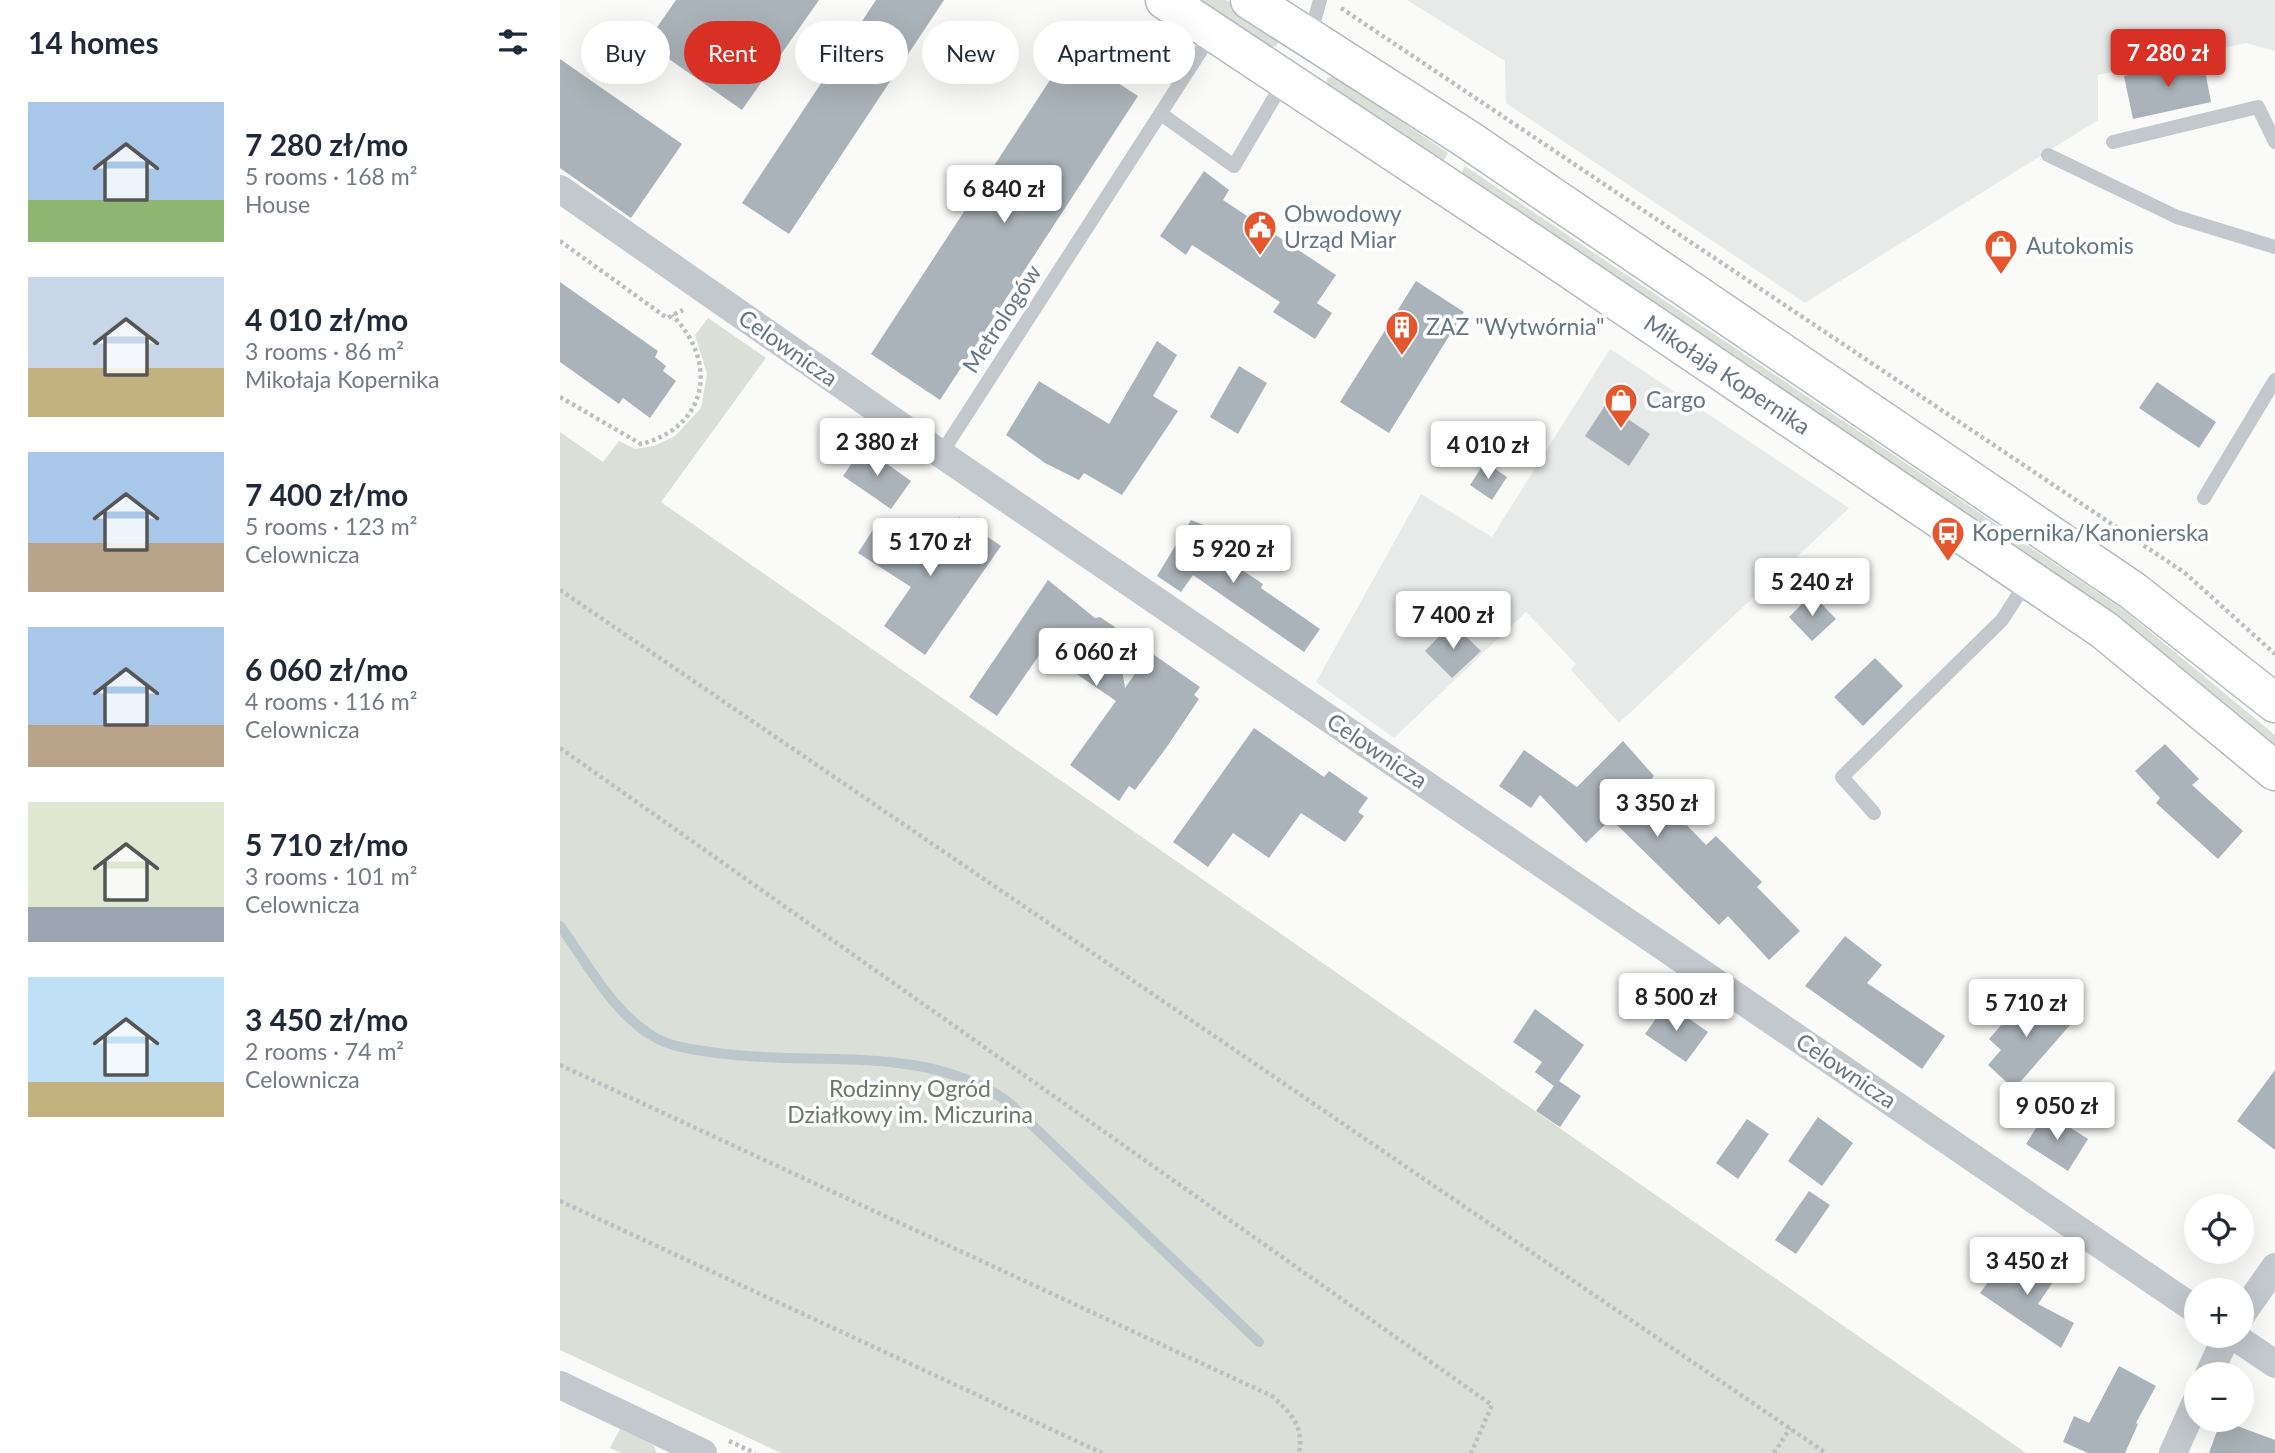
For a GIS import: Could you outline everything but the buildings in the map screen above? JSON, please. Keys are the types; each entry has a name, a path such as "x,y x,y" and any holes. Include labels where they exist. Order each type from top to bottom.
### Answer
{"main road":[{"name":"Mikołaja Kopernika","path":"1165,0 2104,630 2275,771"},
{"path":"1250,0 1479,147 2133,591 2275,703"},
{"path":"1284,79 1309,40"}],"street":[{"name":"Celownicza","path":"560,190 941,454 2184,1302"},
{"path":"2254,1297 2275,1267"},
{"path":"2250,1348 2275,1364"},
{"path":"560,1385 698,1452"},
{"path":"2173,1453 2184,1429"}],"lane":[{"path":"1309,40 1320,0"},
{"name":"Metrologów","path":"941,454 1213,32"},
{"path":"1161,114 1234,166 1266,115 1284,79"},
{"path":"2113,142 2258,107 2275,142"},
{"path":"2048,155 2177,217 2275,247"},
{"path":"2204,498 2275,380"},
{"path":"1874,813 1842,777 2002,620 2028,579"}],"path":[{"path":"1340,8 2185,573 2275,654"},
{"path":"560,242 667,318 695,305"},
{"path":"560,397 641,444 660,439 674,431 699,400 702,374 687,330 672,315"},
{"path":"560,590 1826,1453"},
{"path":"560,748 1492,1405 1471,1453"},
{"path":"560,1065 1272,1396 1295,1416 1301,1440 1299,1453"},
{"path":"560,1201 1102,1453"},
{"path":"1774,1453 1790,1429"}],"shaded area":[{"path":"1407,0 2275,0 2275,51 2246,43 2098,75 2098,120 1805,303 1506,103 1505,61"},
{"path":"1610,349 1849,508 1619,723 1571,670 1576,664 1526,612 1394,738 1316,682 1421,494 1492,537"}],"green space":[{"path":"1200,0 1226,0 1278,35 1280,40 1276,46 1271,47"},
{"path":"1334,76 1448,153 1442,164 1326,87 1327,78"},
{"path":"1465,166 2125,611 2275,735 2275,749 1460,176"},
{"name":"Rodzinny Ogród Działkowy im. Miczurina","path":"708,318 766,358 661,502 2026,1453 781,1453 560,1350 560,432 603,462 619,441 635,449 654,446 675,436 701,408 707,374 695,335"},
{"path":"620,1429 653,1445 657,1453 621,1453 610,1448"}],"waterway":[{"path":"560,926 614,1002 641,1028 663,1041 694,1050 754,1057 866,1060 903,1064 939,1071 974,1083 1007,1101 1259,1342"}],"place":[{"name":"Obwodowy Urząd Miar","path":"1260,257"},
{"name":"Autokomis","path":"2001,276"},
{"name":"ZAZ \"Wytwórnia\"","path":"1402,357"},
{"name":"Cargo","path":"1621,430"},
{"name":"Kopernika/Kanonierska","path":"1948,563"}]}
